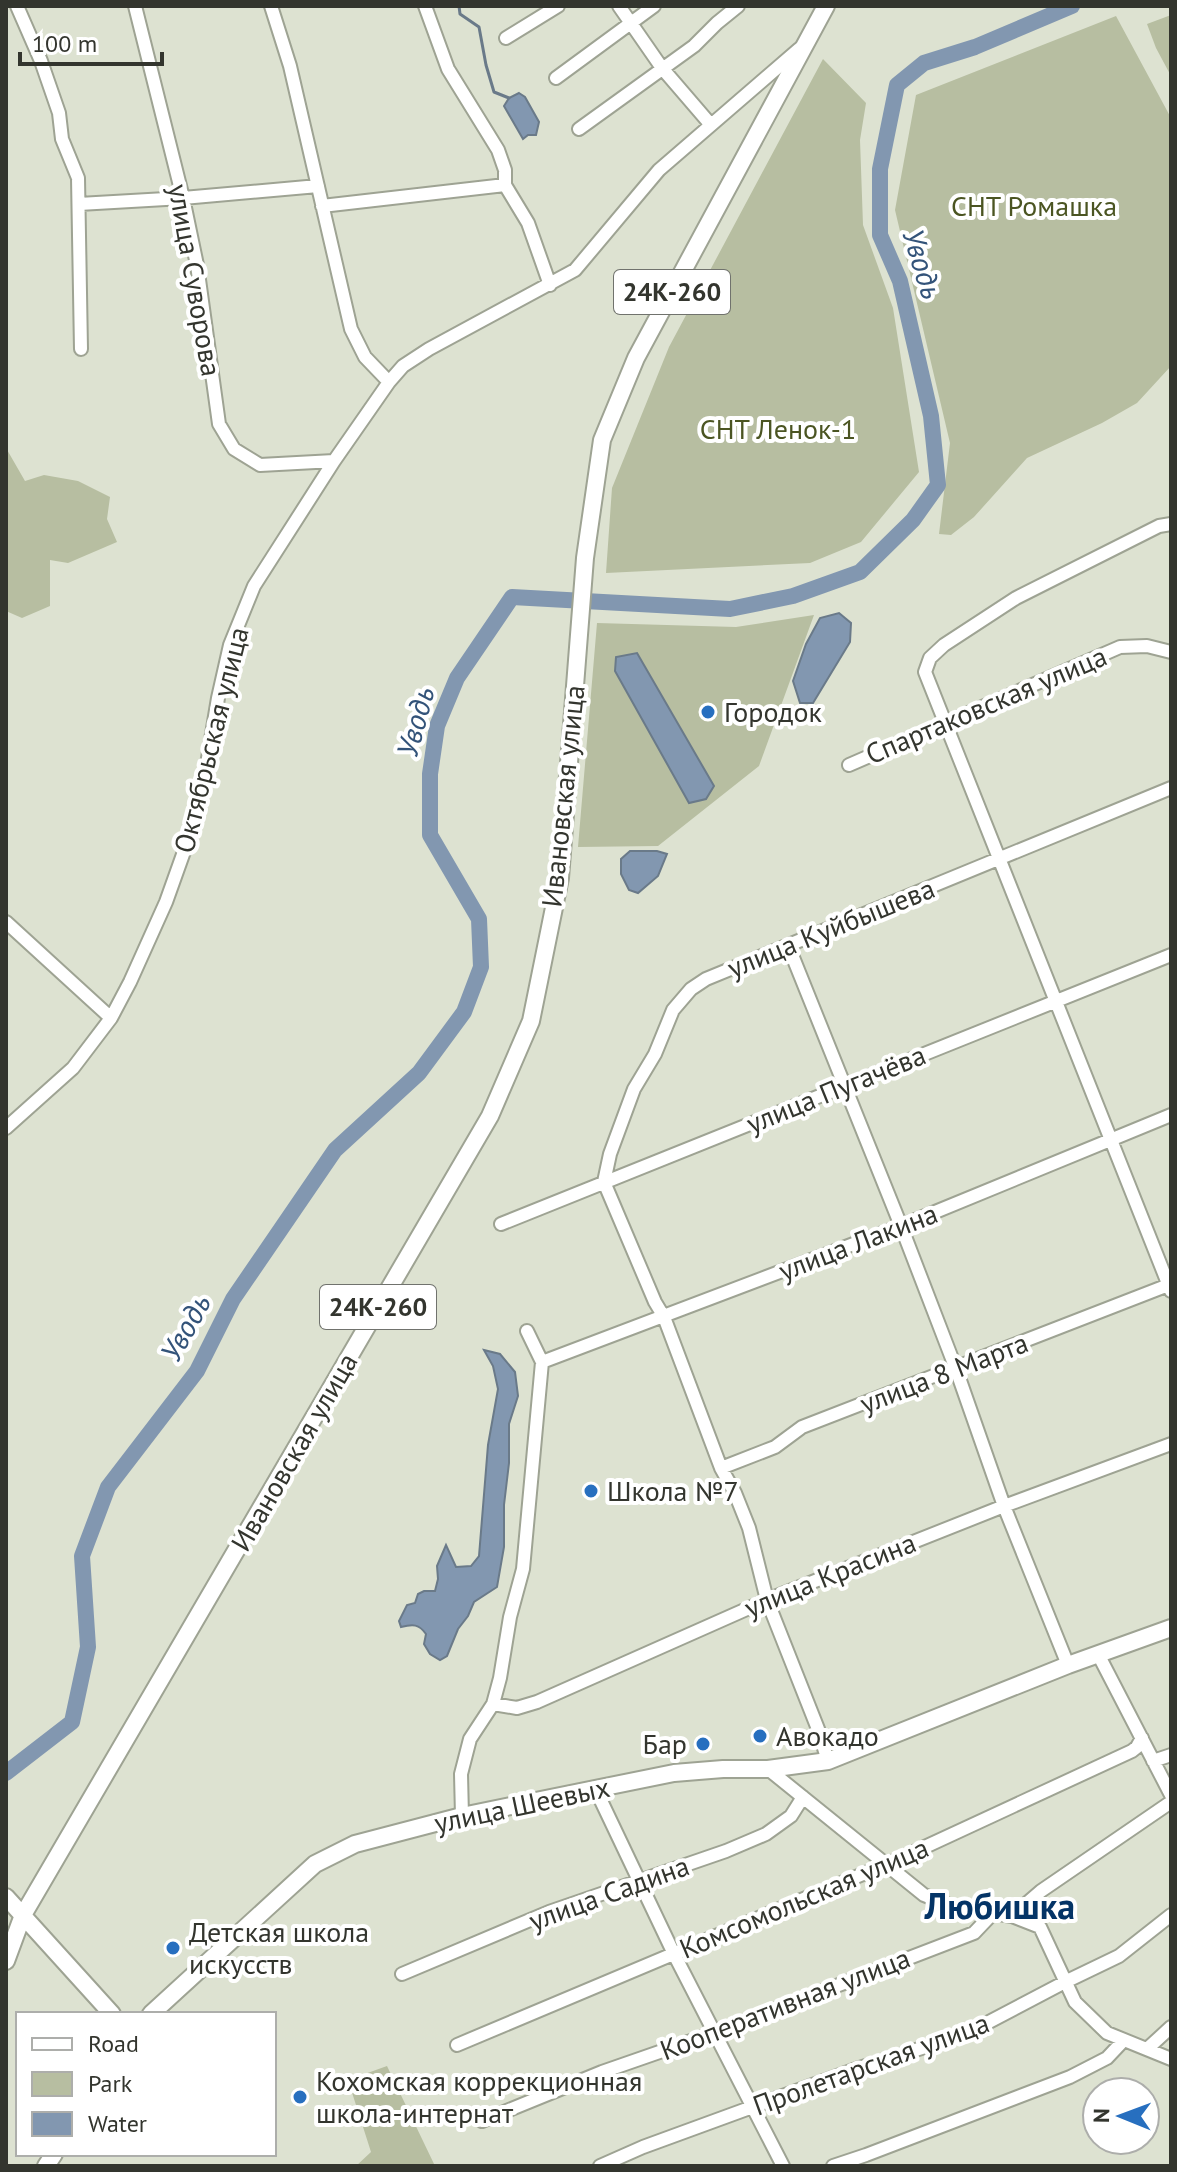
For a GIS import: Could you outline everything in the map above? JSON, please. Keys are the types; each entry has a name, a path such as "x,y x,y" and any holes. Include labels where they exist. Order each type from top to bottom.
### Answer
{"main road":[{"name":"24К-260","path":"808,42 826,6"},
{"name":"Ивановская улица","path":"6,1961 23,1915 490,1116 531,1021 560,878 585,558 602,440 636,358 808,42"},
{"name":"улица Шеевых","path":"153,2012 315,1864 355,1844 462,1816 645,1778 698,1770 768,1769 828,1761 1068,1665 1171,1628"},
{"path":"6,1897 110,2012"}],"street":[{"path":"17,6 41,61 59,113 62,139 78,178 81,349"},
{"name":"улица Суворова","path":"135,6 197,265 219,424 234,449 260,465 334,461"},
{"path":"271,6 290,66 351,329 365,357 389,382"},
{"path":"425,6 448,69 498,150 505,170 505,185 528,223 550,285"},
{"path":"506,38 558,6"},
{"path":"619,6 662,68 711,125"},
{"path":"556,78 654,6"},
{"path":"579,129 694,46 738,6"},
{"name":"Октябрьская улица","path":"6,1128 73,1068 111,1018 130,982 160,916 191,832 230,645 254,586 389,382 403,366 429,349 575,270 653,176 808,42"},
{"path":"322,206 505,185"},
{"path":"79,204 318,186"},
{"path":"1170,1287 925,672 930,658 944,645 1016,598 1159,526 1171,524"},
{"name":"Спартаковская улица","path":"849,765 1120,647 1147,646 1171,652"},
{"name":"улица Куйбышева","path":"604,1182 610,1154 634,1089 655,1054 673,1010 691,989 706,979 1171,788"},
{"path":"6,922 111,1018"},
{"path":"788,945 901,1226 1004,1506 1068,1665"},
{"name":"улица Пугачёва","path":"501,1224 1171,955"},
{"name":"улица Лакина","path":"542,1362 901,1226 1171,1115"},
{"path":"604,1182 664,1317 721,1468 749,1528 767,1600 828,1761"},
{"name":"улица 8 Марта","path":"721,1468 775,1447 802,1427 1170,1287"},
{"path":"462,1816 461,1774 470,1739 493,1704 523,1569 542,1362 527,1331"},
{"name":"улица Красина","path":"493,1704 517,1708 537,1702 767,1600 1171,1444"},
{"path":"1098,1654 1171,1795"},
{"name":"Комсомольская улица","path":"457,2045 901,1858 1132,1751 1142,1738"},
{"path":"1153,1761 1171,1755"},
{"path":"768,1769 924,1895 954,1907 1012,1916 1040,1927 1075,2002 1107,2033 1171,2059"},
{"path":"595,1788 674,1954 783,2166"},
{"name":"улица Садина","path":"402,1974 549,1912 726,1851 766,1834 791,1816 803,1797"},
{"path":"1012,1916 1041,1891 1171,1802"},
{"name":"Кооперативная улица","path":"482,2121 602,2072 714,2033 974,1933 993,1913"},
{"name":"Пролетарская улица","path":"600,2166 753,2106 966,2034 1119,1956 1171,1915"},
{"path":"1147,2049 1171,2027"},
{"path":"833,2166 1070,2077 1107,2058 1124,2040"}],"green space":[{"path":"1171,15 1171,76 1147,24"},
{"name":"СНТ Ромашка","path":"1116,16 1171,118 1171,366 1137,403 1027,458 974,517 951,535 939,534 950,443 895,210 916,95"},
{"name":"СНТ Ленок-1","path":"823,59 866,103 860,140 863,225 893,308 919,472 861,542 810,563 606,573 612,488 669,347"},
{"path":"6,448 25,481 44,475 78,481 110,497 107,519 117,542 68,563 50,560 50,606 22,618 6,611"},
{"path":"814,615 759,766 658,846 578,847 597,623 736,627"},
{"path":"387,2066 435,2166 356,2166 371,2152 348,2080"}],"water":[{"path":"519,93 525,97 539,122 536,135 523,139 504,106 509,98"},
{"path":"839,613 851,623 850,642 813,703 800,703 793,681 806,644 820,618"},
{"path":"637,653 714,786 706,799 689,803 615,671 616,657"},
{"path":"630,851 667,854 658,876 638,893 629,890 621,874 621,859"},
{"path":"484,1350 500,1354 515,1372 518,1396 509,1424 504,1547 497,1587 474,1602 447,1656 440,1660 430,1654 424,1644 426,1634 421,1628 401,1627 399,1621 407,1605 415,1603 418,1594 435,1591 437,1566 446,1545 456,1567 471,1566 479,1556 488,1445 498,1389 493,1366"}],"waterway":[{"path":"459,6 460,14 479,27 494,92 509,98"},
{"name":"Уводь","path":"6,1773 72,1722 88,1647 82,1556 108,1487 197,1371 233,1299 335,1150 419,1073 464,1012 481,967 479,919 430,835 430,774 437,726 457,678 512,597 730,609 793,596 860,572 913,520 938,485 931,416 900,281 880,235 880,169 897,85 924,63 975,47 1072,6"}],"place":[{"name":"Городок","path":"708,712"},
{"name":"Школа №7","path":"591,1491"},
{"name":"Авокадо","path":"760,1736"},
{"name":"Бар","path":"703,1744"},
{"name":"Детская школа искусств","path":"173,1948"},
{"name":"Кохомская коррекционная школа-интернат","path":"300,2097"}],"district":[{"name":"Любишка","path":"1000,1906"}]}
